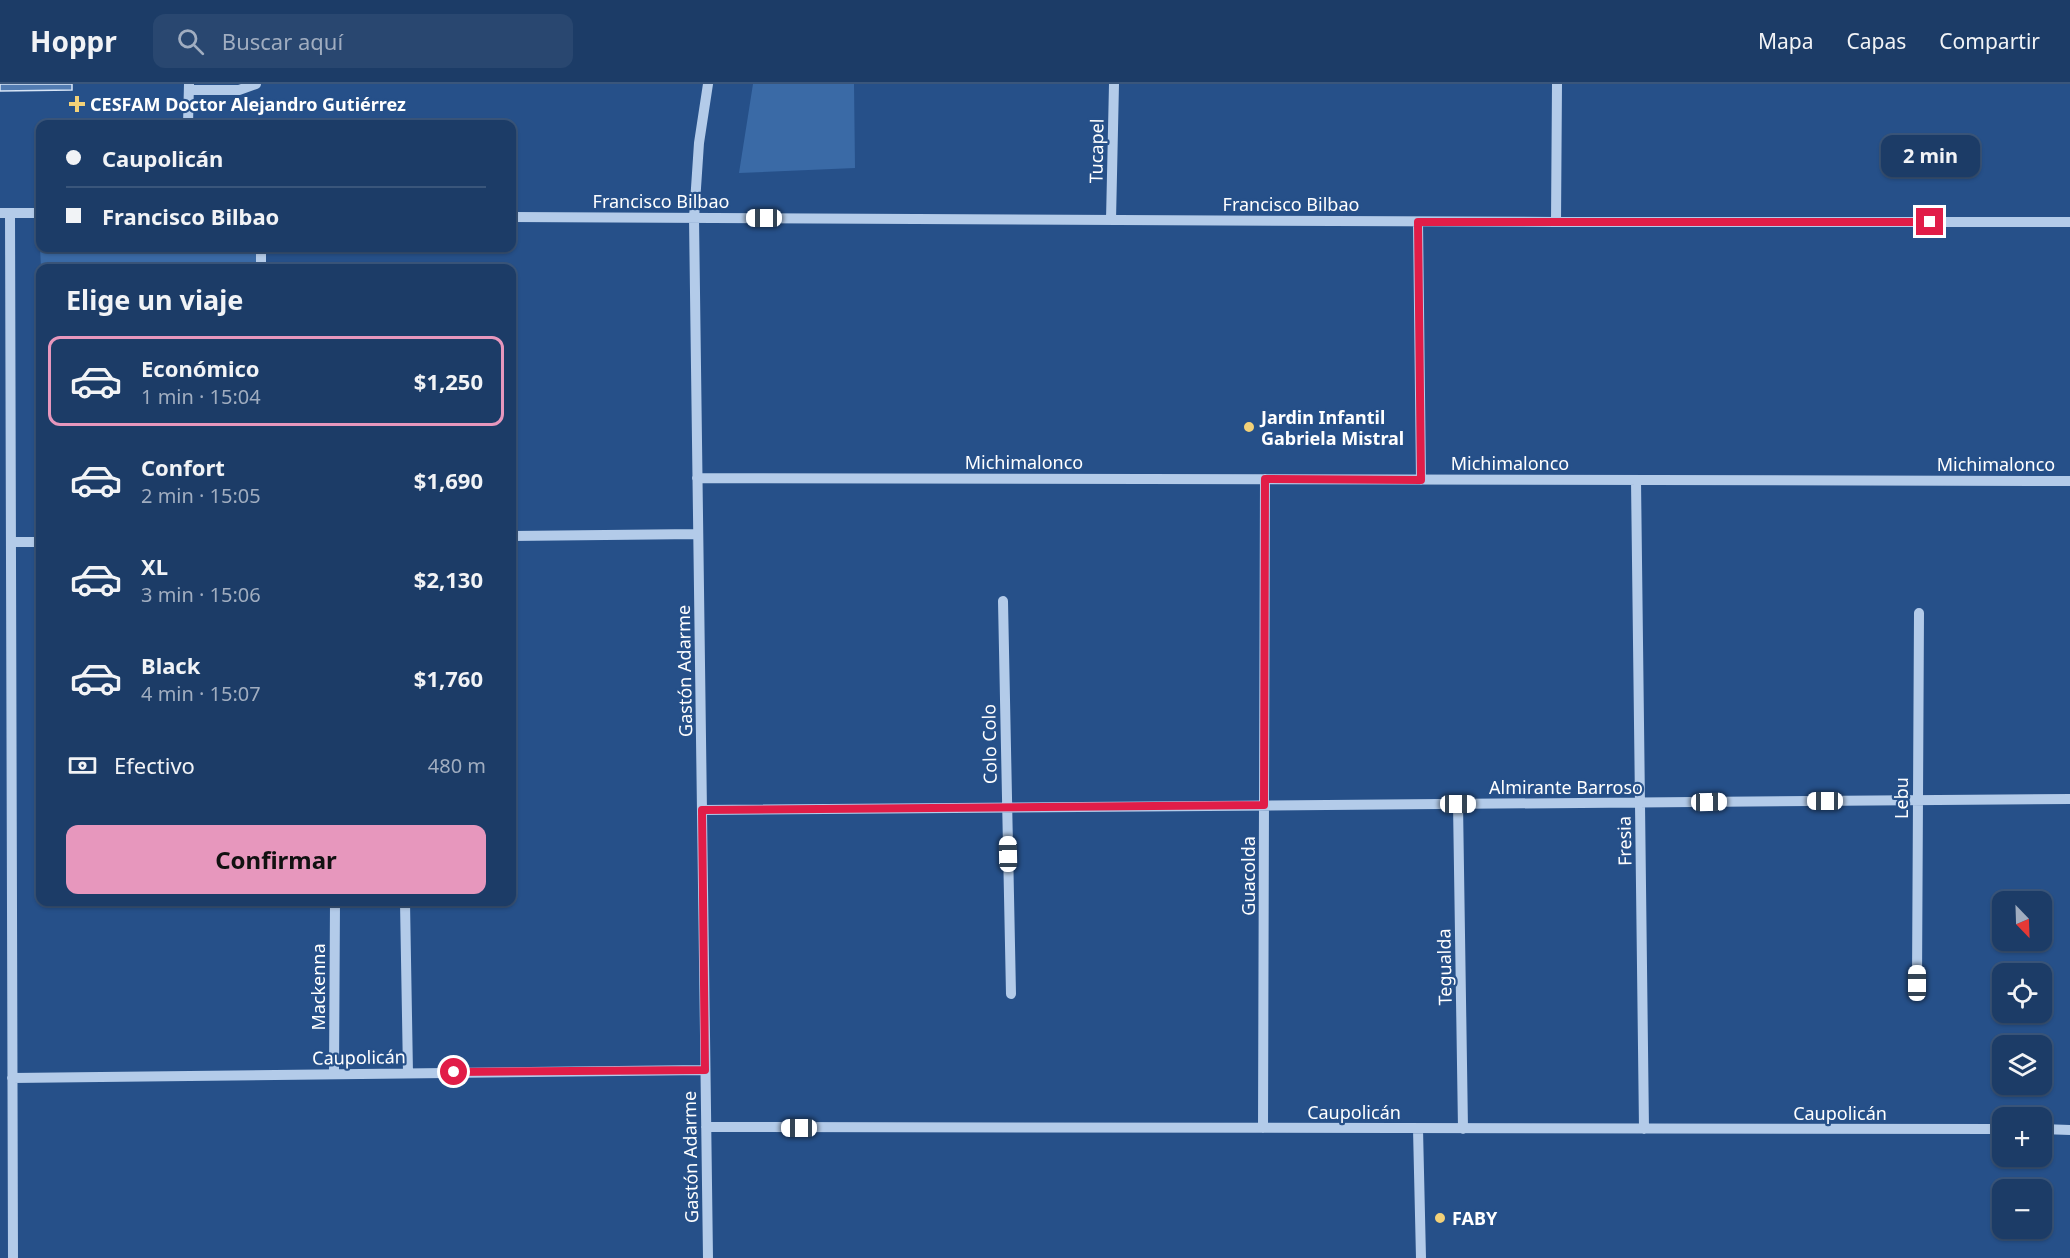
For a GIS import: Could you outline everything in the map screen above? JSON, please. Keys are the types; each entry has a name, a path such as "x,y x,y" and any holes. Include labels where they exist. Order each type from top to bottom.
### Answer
{"street":[{"path":"188,120 189,87 239,90 256,84"},
{"name":"Gastón Adarme","path":"708,84 699,143 694,218 708,1258"},
{"name":"Tucapel","path":"1111,220 1114,84"},
{"path":"1556,222 1557,84"},
{"path":"13,1258 10,542 5,213 36,213"},
{"name":"Francisco Bilbao","path":"516,216 1418,222 2070,222"},
{"path":"1418,222 1421,480"},
{"name":"Michimalonco","path":"697,478 2070,481"},
{"name":"Guacolda","path":"1263,1128 1265,479"},
{"name":"Fresia","path":"1636,480 1644,1129"},
{"path":"516,536 699,534"},
{"path":"10,542 36,542"},
{"name":"Colo Colo","path":"1003,601 1011,994"},
{"name":"Lebu","path":"1917,983 1919,613"},
{"name":"Almirante Barroso","path":"702,810 2070,799"},
{"name":"Tegualda","path":"1458,804 1463,1129"},
{"name":"Mackenna","path":"334,1074 336,906"},
{"path":"405,906 408,1073"},
{"name":"Caupolicán","path":"12,1078 705,1070"},
{"name":"Caupolicán","path":"706,1127 1992,1129"},
{"path":"1418,1128 1421,1258"},
{"path":"2052,1130 2070,1130"}],"shaded area":[{"path":"753,84 854,84 855,168 739,173"},
{"path":"40,252 264,252 265,264 41,264"}],"building":[{"path":"0,84 72,84 72,90 0,91"}],"place":[{"name":"CESFAM Doctor Alejandro Gutiérrez","path":"77,104"},
{"name":"Jardin Infantil Gabriela Mistral","path":"1249,427"},
{"name":"FABY","path":"1440,1218"}],"route":[{"path":"454,1072 705,1070 702,810 1264,805 1265,479 1421,480 1418,222 1930,222"}]}
